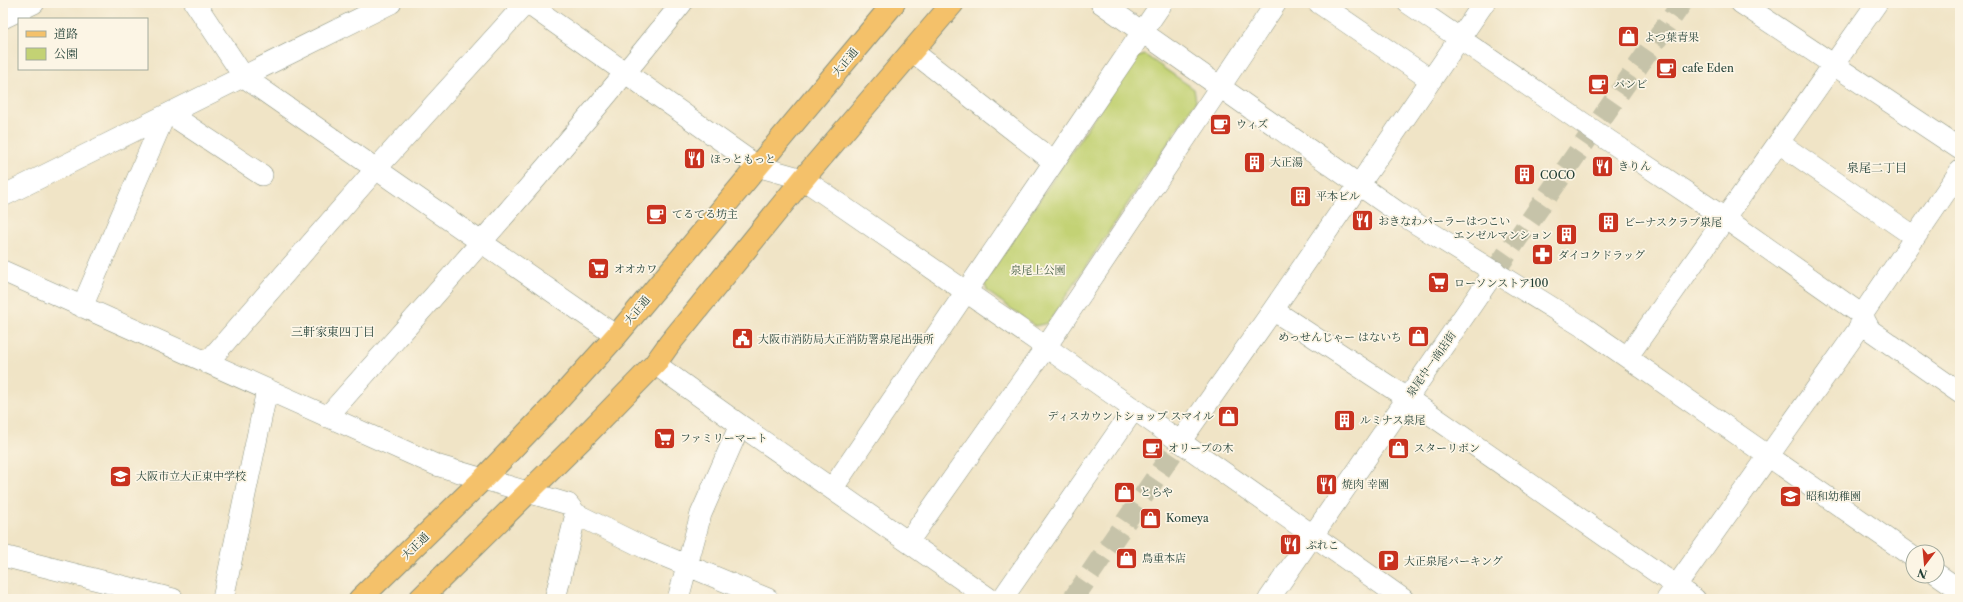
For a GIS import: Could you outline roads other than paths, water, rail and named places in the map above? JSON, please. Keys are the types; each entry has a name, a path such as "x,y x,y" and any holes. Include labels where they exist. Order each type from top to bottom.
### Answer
{"main road":[{"name":"大正通","path":"360,599 483,479 552,407 616,336 894,3"},
{"path":"420,599 655,364 670,342 803,179 953,3"}],"street":[{"path":"3,18 34,3"},
{"path":"195,3 244,77 481,244 616,336"},
{"path":"3,196 391,3"},
{"path":"206,363 376,169 527,3 757,166 803,179 1046,347 1403,599"},
{"path":"328,417 481,244 626,73 682,3"},
{"path":"1101,3 1399,213 1495,271 1628,356 1767,456 1905,551"},
{"path":"832,489 1162,3"},
{"path":"908,542 1046,347 1276,3"},
{"path":"1319,3 1431,80"},
{"path":"1408,3 1459,39 1726,218 1862,315 1870,330 1960,393"},
{"path":"1180,442 1273,310 1484,3"},
{"path":"1741,3 1960,149"},
{"path":"1628,356 1877,3"},
{"path":"912,51 1054,162"},
{"path":"167,115 262,175"},
{"path":"82,307 167,115"},
{"path":"1779,143 1915,237"},
{"path":"1672,592 1767,456 1860,327 1862,315 1960,172"},
{"path":"3,271 436,465 568,504 576,514 645,548 768,599"},
{"name":"泉尾中一商店街","path":"1269,599 1495,271"},
{"path":"1273,310 1407,398 1672,592 1695,599"},
{"path":"655,364 990,599"},
{"path":"223,599 267,390"},
{"path":"1002,599 1134,409"},
{"path":"678,599 701,514 740,425"},
{"path":"555,599 576,514"},
{"path":"3,556 174,599"},
{"path":"1945,580 1960,590"}],"tunnel":[{"path":"1495,271 1682,3"},
{"path":"1073,599 1180,442"}],"place":[{"name":"よつ葉青果","path":"1629,37"},
{"name":"cafe Eden","path":"1667,68"},
{"name":"バンビ","path":"1598,84"},
{"name":"ウィズ","path":"1221,124"},
{"name":"ほっともっと","path":"695,159"},
{"name":"大正湯","path":"1254,162"},
{"name":"きりん","path":"1603,166"},
{"name":"COCO","path":"1525,175"},
{"name":"平本ビル","path":"1301,196"},
{"name":"てるてる坊主","path":"657,214"},
{"name":"おきなわパーラーはつこい","path":"1363,221"},
{"name":"ビーナスクラブ泉尾","path":"1609,222"},
{"name":"エンゼルマンション","path":"1567,235"},
{"name":"ダイコクドラッグ","path":"1542,255"},
{"name":"オオカワ","path":"599,269"},
{"name":"ローソンストア100","path":"1438,283"},
{"name":"めっせんじゃー はないち","path":"1418,337"},
{"name":"大阪市消防局大正消防署泉尾出張所","path":"742,339"},
{"name":"ディスカウントショップ スマイル","path":"1229,416"},
{"name":"ルミナス泉尾","path":"1344,420"},
{"name":"ファミリーマート","path":"664,438"},
{"name":"オリーブの木","path":"1153,448"},
{"name":"スターリボン","path":"1399,448"},
{"name":"大阪市立大正東中学校","path":"120,476"},
{"name":"焼肉 幸園","path":"1327,484"},
{"name":"とらや","path":"1124,492"},
{"name":"昭和幼稚園","path":"1791,496"},
{"name":"Komeya","path":"1151,518"},
{"name":"ぷれこ","path":"1290,545"},
{"name":"鳥重本店","path":"1126,558"},
{"name":"大正泉尾パーキング","path":"1389,561"}],"district":[{"name":"泉尾二丁目","path":"1877,168"},
{"name":"三軒家東四丁目","path":"333,332"}],"park label":[{"name":"泉尾上公園","path":"1038,270"}]}
